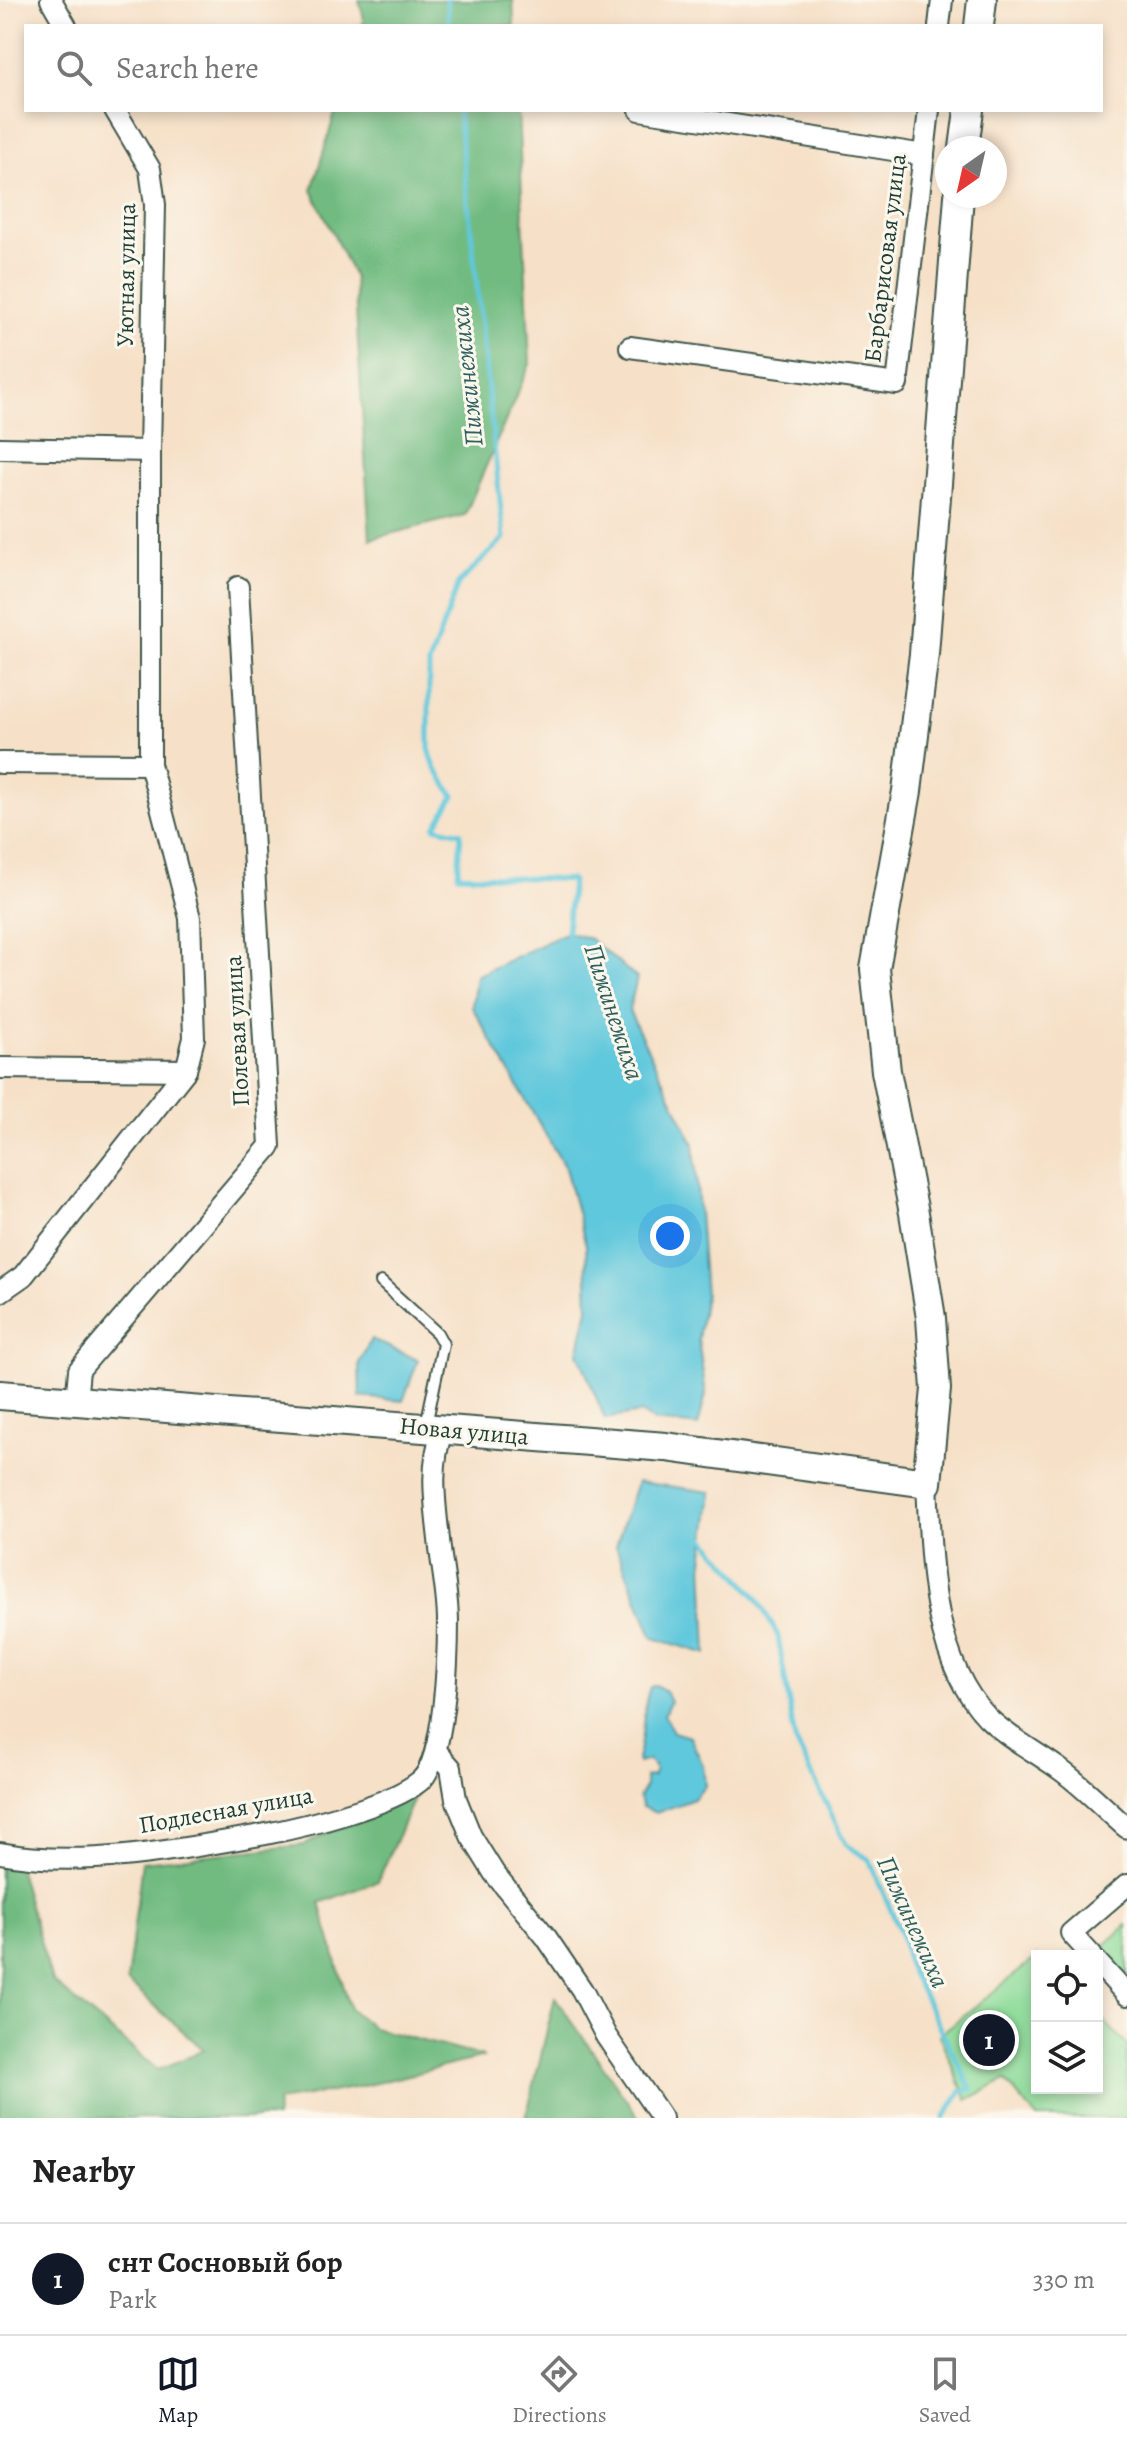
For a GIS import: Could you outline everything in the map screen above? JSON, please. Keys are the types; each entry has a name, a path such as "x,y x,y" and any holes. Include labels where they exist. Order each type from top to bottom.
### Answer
{"street":[{"path":"51,0 65,24"},
{"path":"939,24 942,0"},
{"path":"979,24 982,0"},
{"name":"Уютная улица","path":"116,112 150,169 155,205 150,451 150,764 190,918 194,1038 186,1070"},
{"path":"653,112 924,155"},
{"name":"Барбарисовая улица","path":"630,347 897,384 929,112"},
{"path":"966,136 969,112"},
{"path":"958,208 924,654 907,791 875,969 886,1071 931,1318 936,1389 927,1483 932,1573 948,1648 967,1690 988,1718 1065,1773 1127,1828"},
{"path":"0,448 150,451"},
{"name":"Полевая улица","path":"76,1402 79,1370 270,1146 238,587"},
{"path":"0,763 150,764"},
{"path":"0,1068 186,1070"},
{"path":"0,1292 23,1276 186,1070"},
{"name":"Новая улица","path":"0,1395 666,1447 927,1483"},
{"name":"Подлесная улица","path":"0,1853 37,1859 77,1859 191,1848 297,1828 390,1799 423,1780 437,1752 445,1685 448,1619 434,1493 434,1428"},
{"path":"437,1752 451,1768 456,1799 471,1836 486,1861 546,1937 582,1990 606,2036 662,2118"},
{"path":"1087,1950 1071,1933 1127,1885"},
{"path":"1103,1969 1127,1995"}],"lane":[{"path":"381,1282 437,1333 443,1344 434,1428"}],"green space":[{"path":"359,0 513,0 514,24 363,24"},
{"path":"335,112 518,112 530,364 465,515 370,539 354,277 312,190"},
{"path":"420,1785 378,1881 320,1903 350,2009 373,2028 484,2057 359,2087 278,2101 276,2118 0,2118 0,1859 17,1864 52,1981 158,2070 204,2050 127,1981 142,1862 304,1845"},
{"path":"1127,1925 1127,1984 1103,1958 1103,1950 1099,1950"},
{"path":"1031,1962 1031,2094 1103,2094 1103,2020 1127,2045 1127,2118 1037,2118 1005,2080 967,2100 939,2035"},
{"path":"555,1997 639,2118 526,2118"}],"water":[{"path":"567,932 590,939 637,978 629,1011 694,1144 705,1295 698,1339 706,1394 698,1426 654,1421 640,1413 605,1419 578,1353 588,1309 586,1245 565,1168 472,1007 476,976"},
{"path":"371,1339 418,1360 403,1401 360,1397 359,1363"},
{"path":"637,1482 712,1492 703,1561 707,1654 653,1638 616,1546"},
{"path":"656,1685 670,1701 664,1715 673,1732 690,1737 703,1765 705,1786 694,1799 656,1813 642,1807 639,1797 645,1787 645,1777 653,1776 655,1768 648,1760 638,1763 637,1759 647,1696 650,1687"}],"waterway":[{"name":"Пижинежиха","path":"447,0 449,24"},
{"name":"Пижинежиха","path":"458,112 504,538 458,584 429,664 429,749 435,768 454,796 435,827 461,833 458,875 572,880 569,938"},
{"name":"Пижинежиха","path":"702,1535 757,1598 778,1636 795,1740 847,1846 869,1859 901,1934 908,1965 971,2089 960,2092 944,2118"}],"place":[{"name":"снт Сосновый бор","path":"989,2040"}]}
